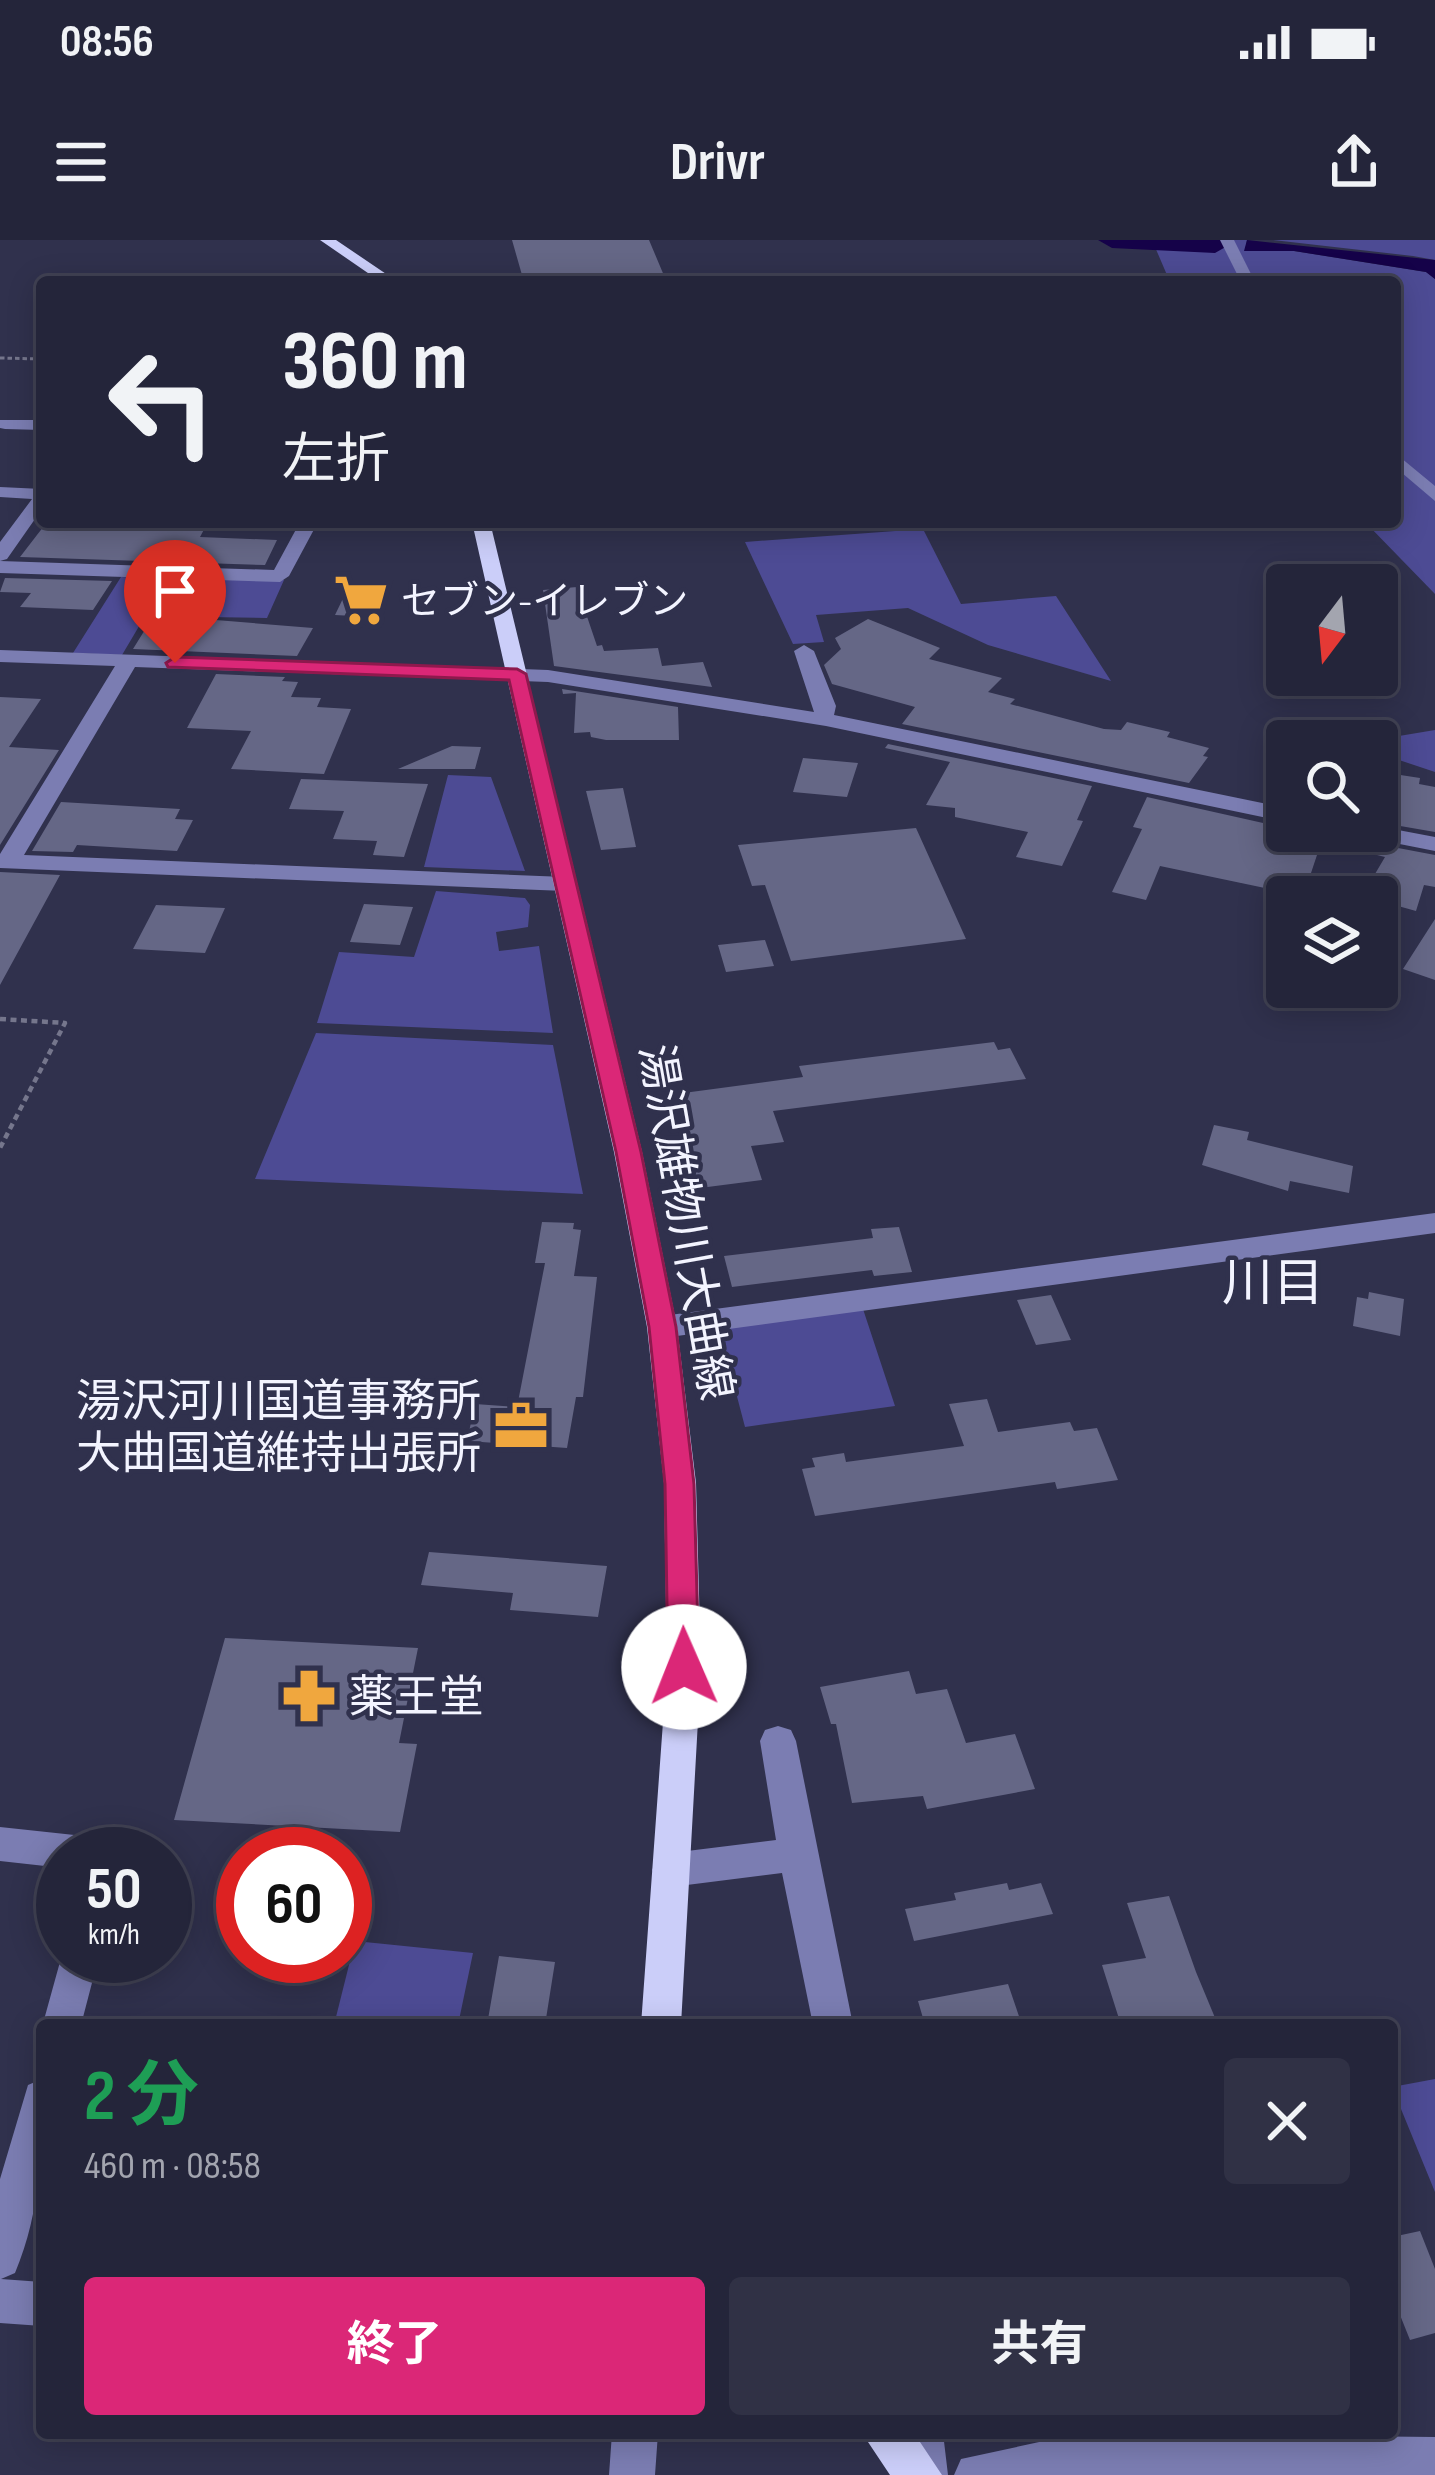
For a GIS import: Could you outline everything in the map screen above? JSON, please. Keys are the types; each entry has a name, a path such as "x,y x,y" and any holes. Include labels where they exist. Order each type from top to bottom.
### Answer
{"main road":[{"path":"327,240 382,276"},
{"name":"湯沢雄物川大曲線","path":"483,528 628,1152 662,1327 680,1484 683,1644 661,2019"},
{"path":"890,2439 922,2475"}],"street":[{"path":"1227,240 1245,276"},
{"path":"5,424 36,425"},
{"path":"1401,464 1435,496"},
{"path":"0,492 36,495"},
{"path":"0,555 36,504"},
{"path":"0,567 280,576 306,528"},
{"path":"804,651 826,706 822,721"},
{"path":"0,656 517,674 614,684 1266,811"},
{"path":"128,661 4,861 565,884"},
{"path":"1398,837 1435,844"},
{"path":"662,1327 1435,1223"},
{"path":"778,1741 831,2019"},
{"path":"0,1844 36,1848"},
{"path":"671,1870 797,1854"},
{"path":"64,2019 73,1983"},
{"path":"0,2258 36,2121"},
{"path":"0,2301 36,2304"},
{"path":"632,2475 635,2439"},
{"path":"920,2439 922,2475"},
{"path":"977,2475 1108,2451 1317,2449 1435,2460"}],"path":[{"path":"0,358 36,359"},
{"path":"0,1019 64,1023 0,1148"}],"shaded area":[{"path":"1152,240 1247,240 1245,251 1294,251 1426,272 1435,279 1435,594 1371,528 1401,528 1401,276 1167,276"},
{"path":"1247,240 1435,260 1435,279 1426,272 1294,251 1244,251"},
{"path":"1273,240 1435,240 1435,260 1413,256"},
{"path":"923,529 961,604 1056,596 1111,681 988,645 908,608 816,615 824,642 793,644 745,542"},
{"path":"121,577 167,579 122,655 73,653"},
{"path":"225,579 284,580 267,618 207,617"},
{"path":"1435,730 1435,772 1398,760 1398,736"},
{"path":"448,775 491,777 525,871 424,867"},
{"path":"436,891 525,898 530,905 528,927 496,932 499,951 539,946 553,1033 317,1023 339,952 414,957"},
{"path":"316,1033 553,1045 583,1194 255,1179"},
{"path":"863,1309 895,1406 745,1427 719,1328"},
{"path":"372,1943 473,1953 459,2019 336,2019 344,1983 372,1983"},
{"path":"1435,2079 1435,2192 1398,2102 1398,2086"}],"building":[{"path":"512,240 649,240 664,276 522,276"},
{"path":"42,528 205,528 200,537 277,540 265,565 20,557"},
{"path":"5,578 112,581 93,610 20,607 31,593 0,592"},
{"path":"174,583 211,584 191,618 313,628 297,656 133,649"},
{"name":"セブン-イレブン","path":"350,584 386,585 372,617 335,615"},
{"path":"577,587 597,646 602,645 604,651 658,648 662,666 703,662 712,687 554,666 543,590"},
{"path":"868,619 940,648 929,659 1002,678 988,692 1015,699 1010,704 1104,729 1121,730 1127,722 1170,732 1167,737 1209,748 1203,756 1208,757 1189,783 902,724 915,707 832,684 824,665 841,649 835,638"},
{"path":"216,674 285,677 282,681 298,682 291,697 321,698 317,707 351,709 324,774 231,769 251,731 187,728"},
{"path":"562,689 678,707 679,740 606,740 591,737 590,732 574,733 576,693 563,694"},
{"path":"0,697 41,699 9,747 59,750 0,845"},
{"path":"888,744 1092,786 1077,820 1083,821 1062,866 1016,857 1028,832 955,817 955,808 926,805 950,762 885,748"},
{"path":"452,746 481,747 475,769 398,769"},
{"path":"803,758 858,763 847,797 793,792"},
{"path":"1398,775 1420,778 1419,784 1435,787 1435,832 1398,826"},
{"path":"301,779 428,784 404,857 373,855 377,841 333,839 344,811 289,809"},
{"path":"623,788 636,847 601,850 586,791"},
{"path":"1147,797 1266,824 1266,852 1317,855 1310,876 1266,876 1266,888 1160,866 1146,900 1112,892 1142,829 1133,827"},
{"path":"61,802 180,809 175,819 193,820 177,851 77,845 73,852 32,851"},
{"path":"916,828 966,939 791,961 765,885 752,886 738,845"},
{"path":"1398,848 1435,855 1435,887 1424,885 1416,911 1398,906 1398,876 1374,876 1385,857 1377,855 1398,852"},
{"path":"0,872 60,875 0,985"},
{"path":"364,904 413,907 400,945 350,942"},
{"path":"156,905 225,908 205,953 133,949"},
{"path":"1435,919 1435,980 1403,969"},
{"path":"765,940 774,966 726,972 718,945"},
{"path":"994,1042 998,1050 1010,1048 1026,1079 773,1111 784,1142 751,1146 762,1180 692,1189 685,1162 695,1161 676,1094 803,1077 799,1066"},
{"path":"1214,1125 1249,1132 1247,1140 1353,1166 1349,1193 1290,1181 1288,1191 1202,1165"},
{"path":"542,1222 574,1223 573,1229 581,1230 574,1276 597,1277 583,1397 576,1397 567,1448 467,1441 475,1404 517,1407 545,1263 535,1263"},
{"path":"899,1227 912,1272 874,1276 872,1270 732,1287 724,1256 873,1238 871,1229"},
{"path":"1369,1292 1404,1299 1400,1336 1353,1326 1357,1297 1368,1299"},
{"path":"1051,1295 1071,1340 1036,1345 1017,1300"},
{"path":"987,1399 998,1432 1070,1422 1074,1431 1097,1428 1118,1480 1057,1489 1055,1482 815,1516 802,1469 815,1467 812,1458 844,1453 846,1462 964,1446 949,1404"},
{"path":"429,1552 607,1566 598,1617 510,1610 513,1593 421,1585"},
{"name":"薬王堂","path":"225,1638 418,1648 399,1743 417,1744 400,1832 174,1820"},
{"path":"909,1671 916,1694 947,1689 966,1743 1015,1734 1035,1789 927,1809 923,1796 852,1803 836,1724 831,1724 820,1687"},
{"path":"1007,1883 1009,1890 1041,1883 1053,1914 914,1941 905,1909 956,1900 954,1893"},
{"path":"1169,1896 1216,2019 1119,2019 1102,1965 1146,1958 1127,1903"},
{"path":"499,1956 555,1962 546,2019 488,2019"},
{"path":"1008,1984 1020,2019 923,2019 918,2001"},
{"path":"1420,2231 1435,2269 1435,2333 1410,2340 1398,2310 1398,2236"}],"waterway":[{"path":"1112,240 1215,245"}],"place":[{"name":"セブン-イレブン","path":"361,600"},
{"name":"湯沢河川国道事務所 大曲国道維持出張所","path":"521,1426"},
{"name":"薬王堂","path":"309,1696"}],"district":[{"name":"川目","path":"1273,1282"}],"route":[{"path":"175,663 517,674 628,1152 662,1327 680,1484 684,1667"}]}
